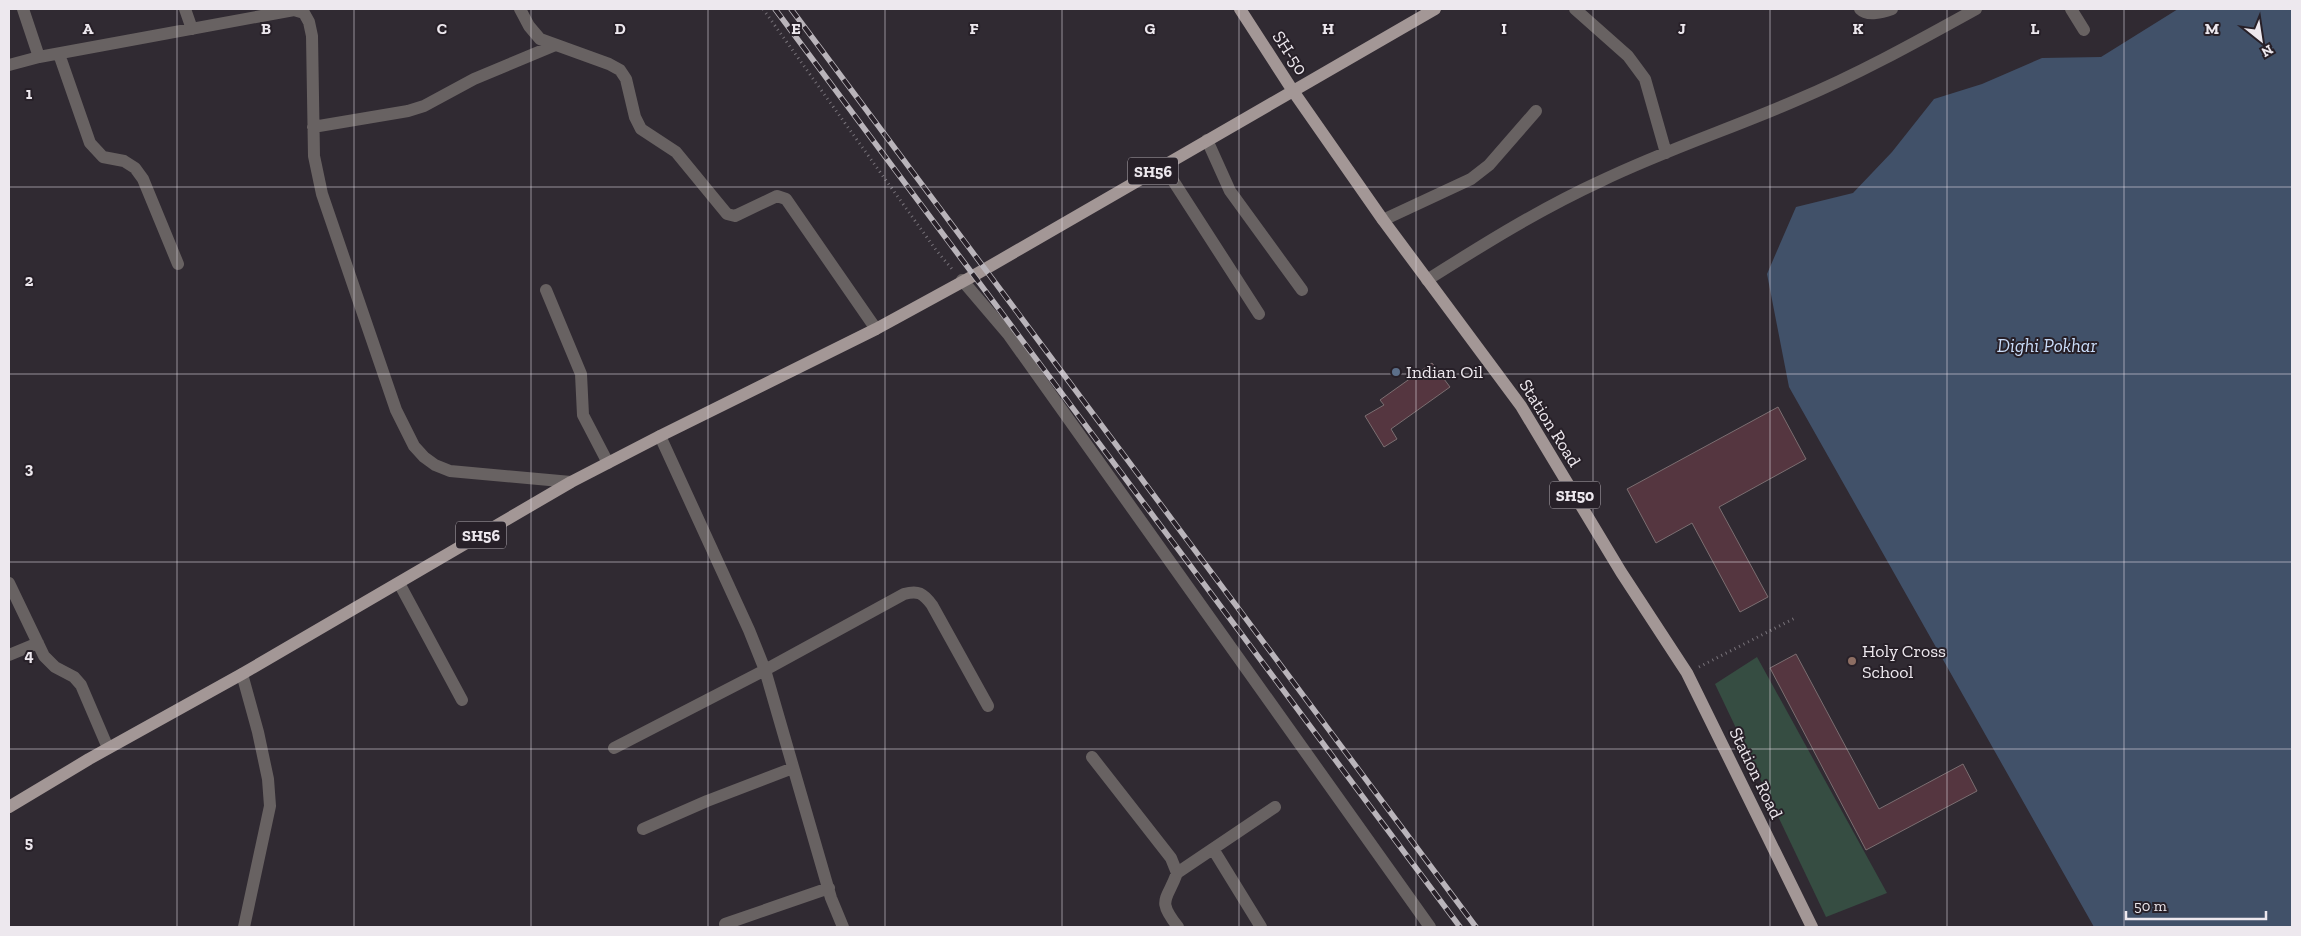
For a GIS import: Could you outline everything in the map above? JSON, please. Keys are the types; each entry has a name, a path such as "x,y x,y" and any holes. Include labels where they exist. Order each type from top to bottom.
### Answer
{"main road":[{"name":"SH-50","path":"1240,9 1293,91"},
{"path":"1293,91 1435,9"},
{"name":"SH56","path":"9,807 108,748 242,674 571,482 876,329 1293,91"},
{"name":"Station Road","path":"1293,91 1383,220 1521,406 1621,572 1687,673 1812,927"}],"street":[{"path":"23,9 39,57"},
{"path":"185,9 192,28"},
{"path":"520,9 529,26 540,39 553,46 609,64 620,70 626,79 635,117 641,129 676,152 726,214 735,216 777,196 786,199 876,329"},
{"path":"1575,9 1628,56 1645,78 1666,153"},
{"path":"1860,9 1863,12 1874,14 1892,9"},
{"path":"1427,280 1527,218 1602,180 1798,100 1925,37 1976,9"},
{"path":"2071,9 2084,30"},
{"path":"9,65 39,57 293,10 304,13 309,22 312,36 314,156 322,194 393,400 414,446 434,465 450,471 571,482"},
{"path":"313,127 408,111 424,106 474,79 553,46"},
{"path":"58,54 90,143 103,157 124,162 135,168 143,179 178,264"},
{"path":"1383,220 1471,179 1489,165 1536,111"},
{"path":"1207,140 1230,191 1302,290"},
{"path":"1163,165 1259,314"},
{"path":"962,280 1008,334 1430,927"},
{"path":"546,290 581,374 583,415 608,463"},
{"path":"660,436 749,630 765,670 829,888 843,927"},
{"path":"9,583 44,656 55,667 74,677 81,686 108,748"},
{"path":"399,583 462,700"},
{"path":"614,748 765,670 904,594 915,591 924,594 932,605 988,706"},
{"path":"9,655 38,643"},
{"path":"242,674 258,732 268,780 270,806 244,927"},
{"path":"1092,757 1171,858 1177,873"},
{"path":"643,829 706,801 793,768"},
{"path":"1178,927 1168,915 1164,903 1177,873 1276,807"},
{"path":"1214,849 1261,927"},
{"path":"725,924 829,888"}],"path":[{"path":"763,9 936,250 962,280"},
{"path":"1687,673 1797,617"}],"green space":[{"path":"1757,657 1887,893 1826,917 1715,684"}],"water":[{"name":"Dighi Pokhar","path":"2178,9 2292,9 2292,927 2094,927 1789,387 1767,274 1796,207 1853,193 1892,152 1934,99 1982,84 2042,58 2101,57"}],"building":[{"path":"1432,363 1450,387 1391,429 1397,439 1384,447 1365,416 1384,405 1380,400"},
{"path":"1778,407 1806,459 1719,507 1768,597 1740,612 1692,523 1656,543 1627,489"},
{"path":"1796,654 1879,809 1963,764 1977,791 1866,850 1770,668"}],"railway":[{"path":"775,9 1460,927"},
{"path":"791,9 1476,927"}],"place":[{"name":"Indian Oil","path":"1396,372"},
{"name":"Holy Cross School","path":"1852,661"}]}
